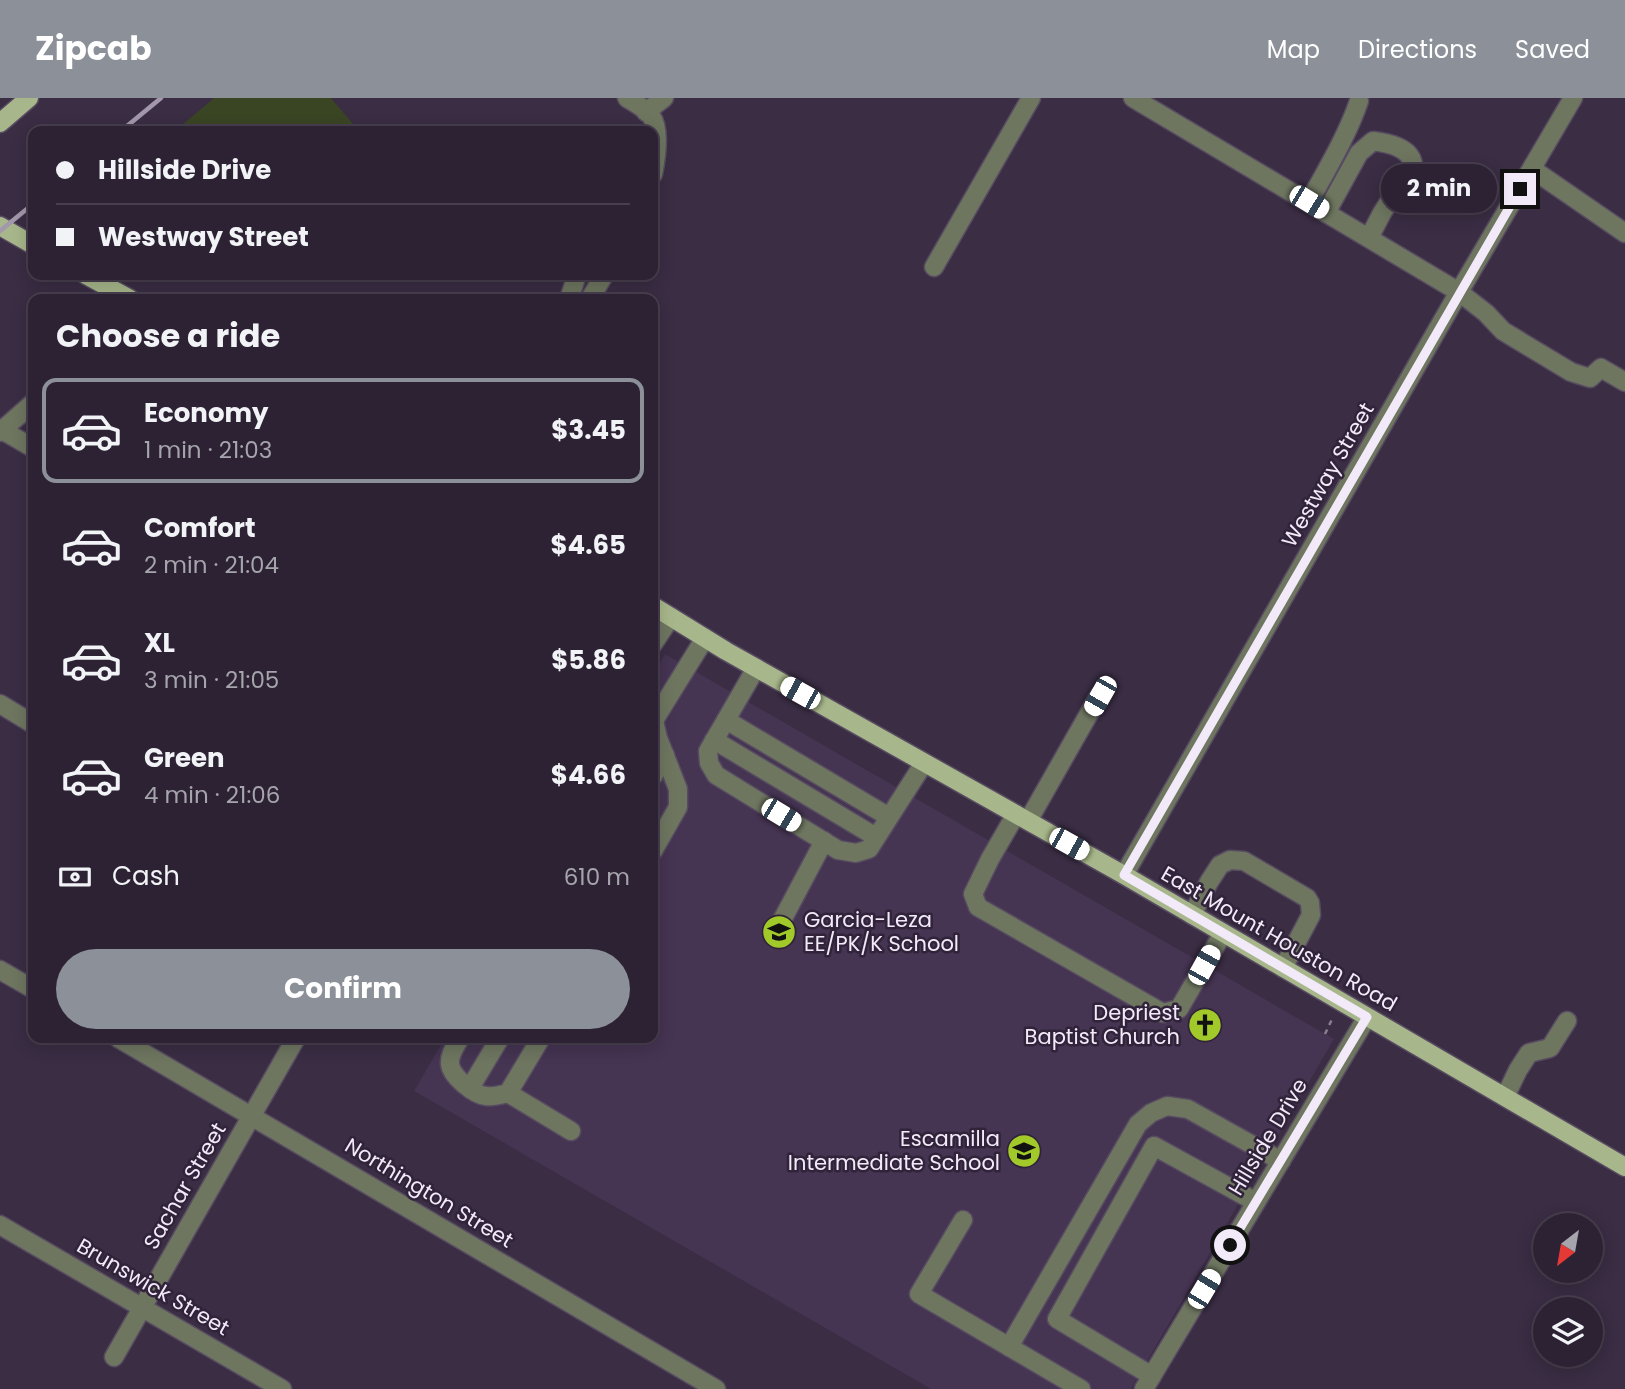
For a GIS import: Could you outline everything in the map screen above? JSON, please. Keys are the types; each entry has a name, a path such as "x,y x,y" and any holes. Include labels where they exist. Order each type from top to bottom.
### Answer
{"main road":[{"path":"0,123 29,98"},
{"path":"0,226 28,242"},
{"path":"95,280 121,294"},
{"name":"East Mount Houston Road","path":"658,609 756,668 1124,875 1625,1167"}],"street":[{"path":"627,98 653,117 654,126"},
{"path":"646,112 664,98"},
{"path":"934,267 1031,98"},
{"path":"1133,98 1459,292 1486,313 1503,331 1571,372 1590,378 1601,368 1625,382"},
{"name":"Westway Street","path":"1124,875 1573,98"},
{"path":"1309,202 1359,101"},
{"path":"1326,213 1359,153 1373,141 1386,142 1407,152 1413,164 1369,238"},
{"path":"1532,169 1625,233"},
{"path":"28,407 1,431 28,445"},
{"path":"658,636 671,617"},
{"path":"658,715 705,638"},
{"path":"756,668 708,751 709,763 716,775 838,850 856,853 869,849 924,763"},
{"path":"1100,696 1022,818 990,859 972,894 978,907 1163,1013 1179,1009 1223,933"},
{"path":"0,704 28,720"},
{"path":"726,720 889,817"},
{"path":"658,738 678,789 678,807 658,841"},
{"path":"714,740 876,837"},
{"path":"658,767 665,755"},
{"path":"779,923 824,841"},
{"path":"1192,915 1220,865 1230,860 1244,861 1307,898 1310,903 1311,915 1283,968"},
{"path":"0,970 28,986"},
{"name":"Hillside Drive","path":"1148,1382 1367,1017"},
{"path":"1505,1097 1529,1053 1550,1048 1567,1021"},
{"name":"Northington Street","path":"127,1043 716,1389"},
{"name":"Sachar Street","path":"114,1357 293,1043"},
{"path":"457,1043 450,1063 455,1077 482,1096 508,1093 572,1130"},
{"path":"470,1088 497,1043"},
{"path":"508,1093 538,1043"},
{"path":"1009,1347 1138,1124 1151,1113 1167,1106 1188,1109 1280,1161"},
{"path":"1148,1382 1057,1319 1154,1146 1256,1202"},
{"path":"963,1220 919,1294 1081,1389"},
{"name":"Brunswick Street","path":"0,1225 282,1389"}],"path":[{"path":"1325,1034 1336,1011"}],"shaded area":[{"name":"Escamilla Intermediate School","path":"665,654 1334,1039 1131,1389 931,1389 414,1091 442,1043 658,1043 658,667"}],"green space":[{"path":"214,98 331,98 355,126 181,126"}],"railway":[{"path":"127,126 161,98"},
{"path":"0,231 28,208"}],"place":[{"name":"Garcia-Leza EE/PK/K School","path":"779,932"},
{"name":"Depriest Baptist Church","path":"1205,1025"},
{"name":"Escamilla Intermediate School","path":"1024,1151"}],"route":[{"path":"1230,1245 1367,1017 1124,875 1520,189"}]}
